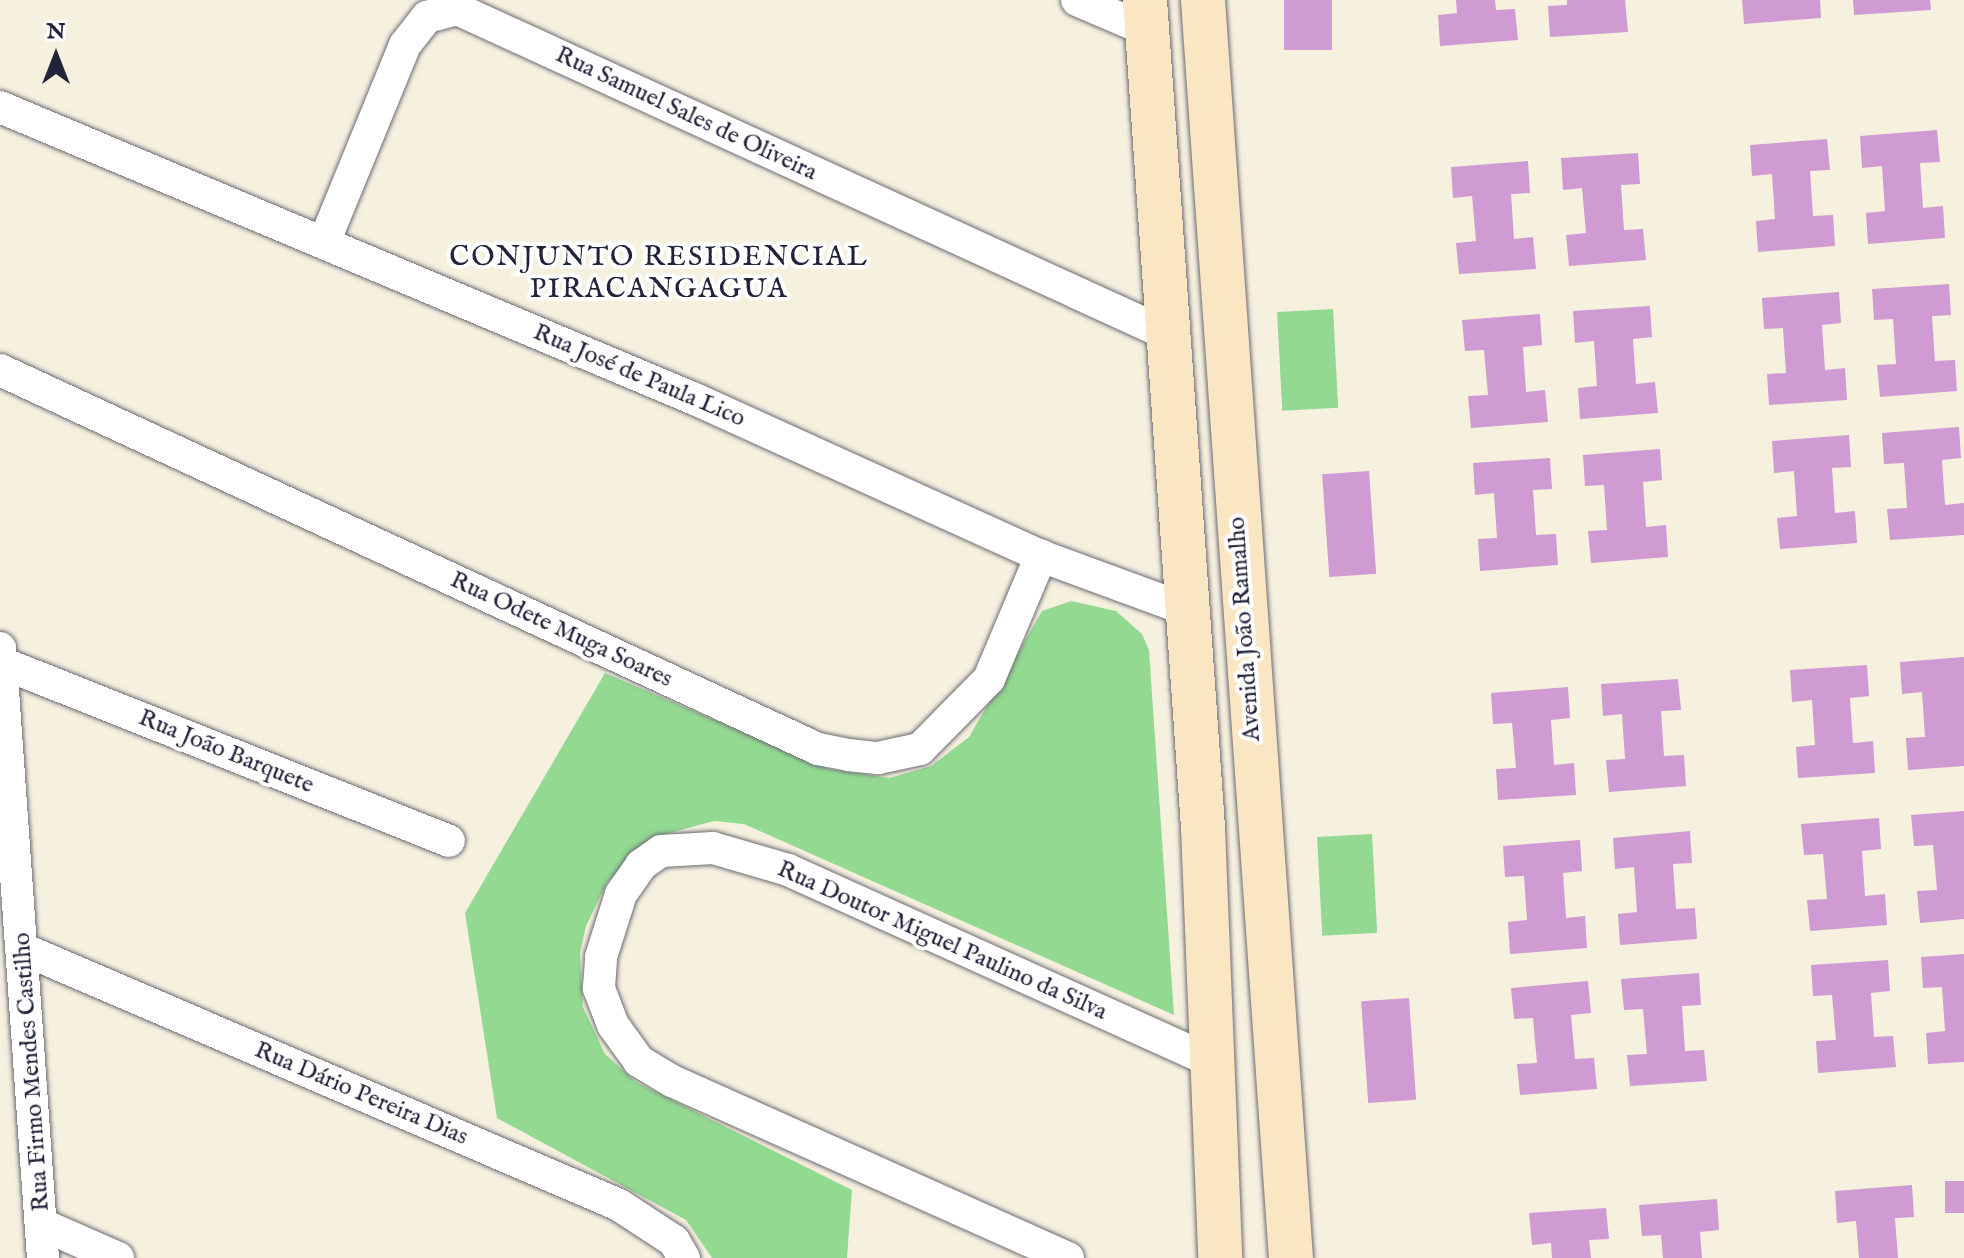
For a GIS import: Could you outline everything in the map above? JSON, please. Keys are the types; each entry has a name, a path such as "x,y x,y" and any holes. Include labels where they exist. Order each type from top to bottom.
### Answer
{"street":[{"path":"1077,0 1146,15 1203,828 1209,1060 1220,1258"},
{"name":"Avenida João Ramalho","path":"1203,0 1291,1258"},
{"name":"Rua Samuel Sales de Oliveira","path":"325,240 405,45 427,17 457,9 1167,334"},
{"name":"Rua José de Paula Lico","path":"0,107 325,240 697,400 1041,556 1188,610"},
{"name":"Rua Odete Muga Soares","path":"0,370 818,749 848,755 878,758 920,749 989,679 1041,556"},
{"name":"Rua João Barquete","path":"1,655 449,841"},
{"name":"Rua Firmo Mendes Castilho","path":"1,655 25,950 43,1258"},
{"name":"Rua Doutor Miguel Paulino da Silva","path":"1068,1258 672,1081 639,1061 613,1025 599,988 601,957 621,894 641,865 661,851 713,848 788,870 1209,1060"},
{"name":"Rua Dário Pereira Dias","path":"25,950 619,1205 674,1241 684,1258"},
{"path":"43,1225 118,1258"}],"green space":[{"path":"1333,309 1338,408 1282,411 1277,312"},
{"path":"1071,601 1116,611 1142,634 1149,650 1174,1015 744,824 714,821 666,834 608,881 586,926 580,953 583,1007 605,1054 636,1082 852,1190 847,1258 712,1258 686,1220 497,1118 465,913 605,673 829,769 889,778 931,766 969,737 1042,611"},
{"path":"1372,834 1377,933 1322,936 1317,837"}],"building":[{"path":"1284,0 1332,0 1332,50 1284,50"},
{"path":"1456,0 1495,0 1496,10 1515,9 1518,40 1440,46 1438,15 1457,13"},
{"path":"1567,0 1625,0 1628,32 1550,37 1548,6 1567,5"},
{"path":"1742,0 1820,0 1821,18 1744,24"},
{"path":"1853,0 1930,0 1931,10 1854,15"},
{"path":"1937,130 1940,162 1920,163 1923,208 1943,206 1945,238 1868,244 1866,213 1885,211 1882,166 1862,168 1860,136"},
{"path":"1827,139 1830,170 1810,171 1813,216 1833,215 1835,246 1758,252 1756,221 1775,219 1772,174 1752,176 1750,145"},
{"path":"1638,153 1640,184 1621,185 1624,230 1643,229 1646,260 1569,266 1566,235 1586,233 1582,188 1563,190 1561,158"},
{"path":"1528,161 1530,193 1511,194 1514,239 1533,237 1536,269 1459,274 1456,243 1476,241 1472,196 1453,198 1451,167"},
{"path":"1949,284 1951,315 1932,316 1935,361 1955,360 1957,391 1880,397 1877,365 1896,364 1893,319 1874,320 1872,289"},
{"path":"1839,292 1841,323 1822,325 1825,370 1845,368 1847,400 1769,405 1767,374 1786,373 1783,328 1764,329 1762,298"},
{"path":"1650,306 1652,337 1633,339 1636,384 1655,382 1658,413 1580,419 1578,388 1597,386 1594,341 1575,343 1573,311"},
{"path":"1540,314 1542,345 1523,347 1526,392 1545,390 1548,422 1471,428 1468,396 1488,395 1484,350 1465,351 1462,320"},
{"path":"1959,427 1961,458 1942,460 1945,505 1964,503 1964,535 1890,540 1887,509 1907,508 1904,463 1884,464 1882,433"},
{"path":"1849,435 1851,467 1832,468 1835,513 1855,511 1857,543 1780,549 1777,518 1797,516 1794,471 1774,473 1772,441"},
{"path":"1660,449 1662,480 1643,482 1646,527 1666,525 1668,557 1591,563 1588,531 1607,530 1604,485 1585,486 1583,455"},
{"path":"1550,458 1552,489 1533,490 1536,535 1556,534 1558,565 1480,571 1478,539 1497,538 1494,493 1475,495 1473,463"},
{"path":"1369,471 1376,574 1329,577 1322,474"},
{"path":"1964,657 1964,766 1908,770 1906,738 1925,737 1922,692 1902,694 1900,662"},
{"path":"1867,665 1869,696 1850,698 1853,743 1873,741 1875,773 1798,778 1796,747 1815,745 1812,700 1792,702 1790,670"},
{"path":"1678,679 1681,710 1661,711 1664,756 1684,755 1686,786 1609,792 1606,760 1625,759 1622,714 1603,716 1601,684"},
{"path":"1568,687 1570,718 1551,720 1554,765 1574,763 1576,795 1498,800 1496,769 1516,768 1512,723 1493,724 1491,693"},
{"path":"1964,811 1964,919 1920,923 1917,891 1937,890 1933,845 1914,846 1911,815"},
{"path":"1879,818 1881,849 1862,851 1865,896 1885,894 1887,925 1810,931 1807,900 1827,899 1823,854 1804,855 1801,824"},
{"path":"1690,831 1692,863 1673,864 1676,909 1695,908 1697,939 1620,945 1618,914 1637,912 1634,867 1615,869 1613,838"},
{"path":"1580,840 1582,871 1563,873 1566,918 1585,916 1587,948 1510,954 1508,922 1527,920 1524,876 1505,877 1503,846"},
{"path":"1964,954 1964,1062 1928,1064 1926,1033 1945,1031 1942,987 1923,988 1921,957"},
{"path":"1888,960 1890,991 1871,993 1874,1037 1893,1036 1896,1067 1818,1073 1816,1041 1836,1040 1832,995 1813,996 1811,965"},
{"path":"1699,973 1701,1005 1682,1006 1685,1051 1704,1050 1707,1081 1630,1086 1627,1055 1647,1054 1643,1009 1624,1010 1621,979"},
{"path":"1588,981 1591,1013 1571,1015 1575,1059 1594,1058 1597,1089 1520,1095 1517,1064 1537,1063 1533,1018 1514,1019 1511,988"},
{"path":"1409,998 1416,1100 1368,1103 1361,1001"},
{"path":"1945,1181 1964,1181 1964,1213 1945,1213"},
{"path":"1912,1185 1914,1217 1895,1218 1898,1258 1859,1258 1856,1221 1837,1223 1835,1191"},
{"path":"1717,1199 1719,1230 1700,1232 1702,1258 1663,1258 1661,1235 1642,1236 1639,1205"},
{"path":"1606,1208 1609,1239 1589,1240 1591,1258 1552,1258 1551,1243 1532,1245 1529,1213"}],"district":[{"name":"CONJUNTO RESIDENCIAL PIRACANGAGUA","path":"659,274"}]}
